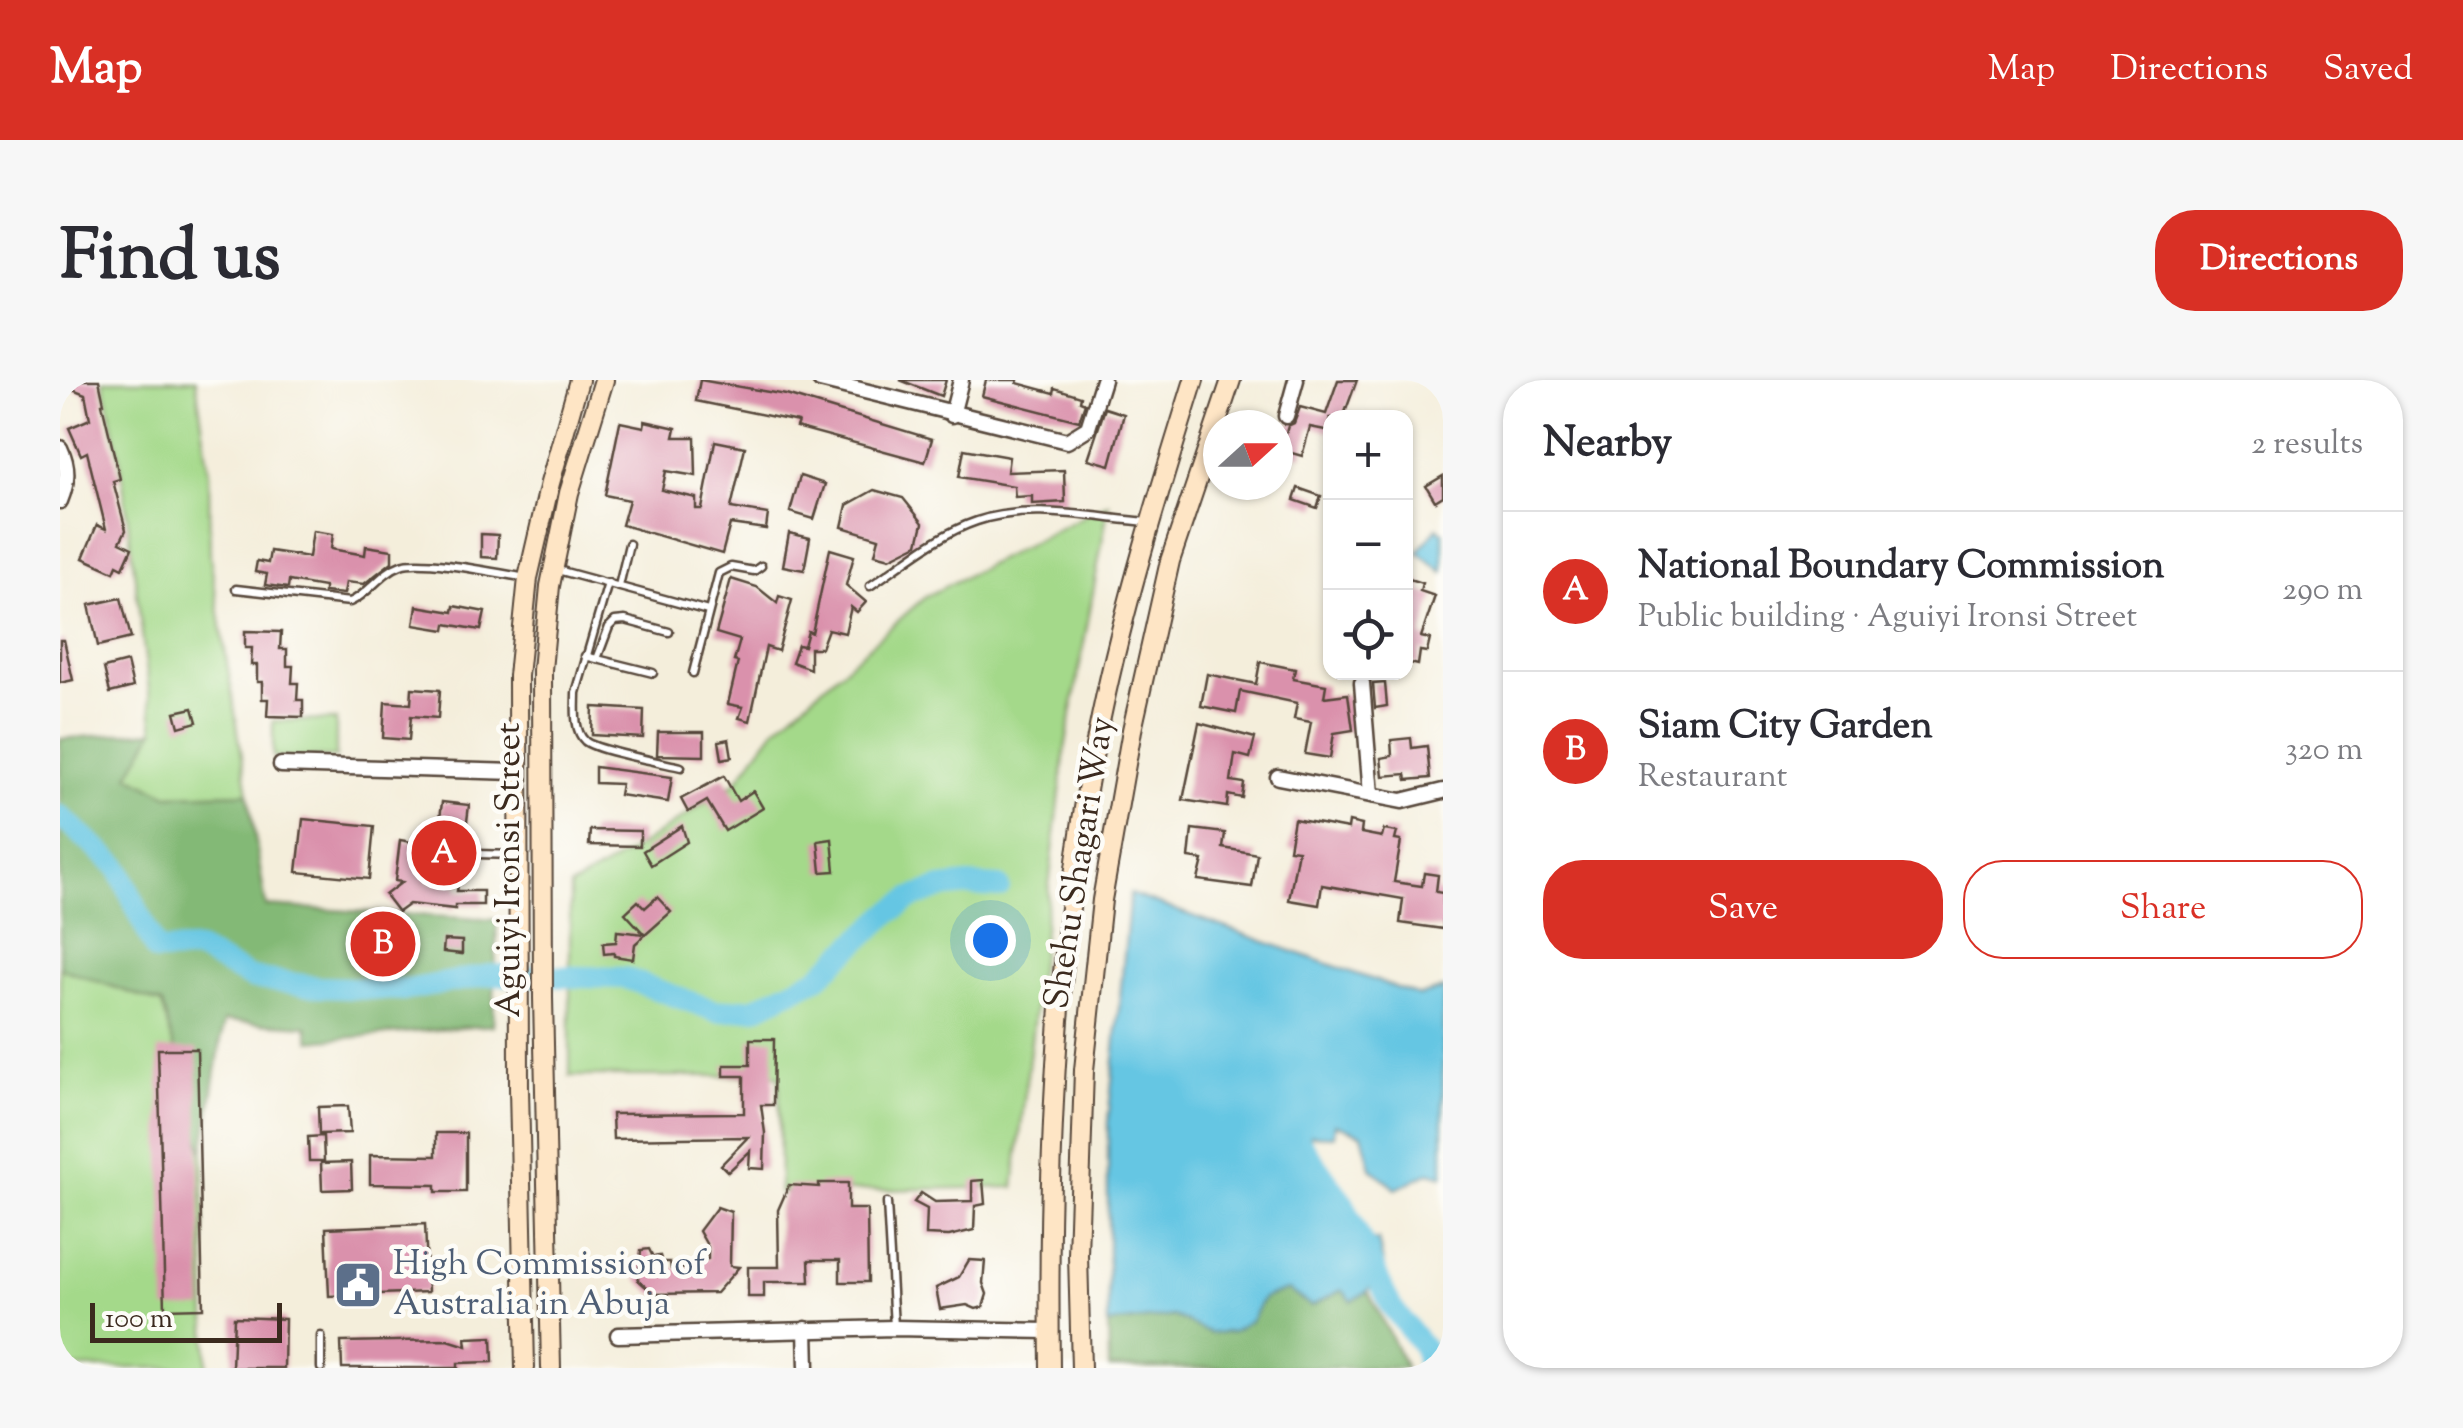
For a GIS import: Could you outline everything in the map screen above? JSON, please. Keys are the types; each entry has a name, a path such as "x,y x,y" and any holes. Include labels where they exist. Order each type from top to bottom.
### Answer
{"main road":[{"name":"Aguiyi Ironsi Street","path":"525,1368 518,676 528,578 579,380"},
{"name":"Aguiyi Ironsi Street","path":"551,1368 542,998 542,670 553,569 569,493 604,380"},
{"name":"Shehu Shagari Way","path":"1050,1368 1055,1073 1071,899 1100,720 1150,522 1194,380"},
{"name":"Shehu Shagari Way","path":"1081,1368 1078,1255 1084,1070 1102,900 1132,730 1170,561 1231,380"}],"street":[{"path":"820,380 1066,441 1088,428 1103,380"},
{"path":"952,415 961,380"},
{"path":"1288,410 1296,380"},
{"path":"60,448 66,460 68,482 60,500"},
{"path":"1362,683 1371,795"},
{"path":"281,765 516,772"},
{"path":"1278,777 1402,801 1443,791"},
{"path":"618,1335 894,1328 1049,1331"},
{"path":"806,1329 806,1368"}],"lane":[{"path":"870,586 942,537 980,520 1033,513 1150,522"},
{"path":"619,586 628,544"},
{"path":"236,589 350,602 392,570 412,563 528,578"},
{"path":"692,673 719,573 731,567 754,571 760,566"},
{"path":"553,569 708,611"},
{"path":"608,583 586,656 576,710 585,741 681,766"},
{"path":"597,659 614,621 625,620 669,632"},
{"path":"586,656 654,673"},
{"path":"435,853 518,855"},
{"path":"887,1203 894,1328"},
{"path":"321,1336 321,1368"}],"green space":[{"path":"103,380 196,380 209,473 210,557 248,793 168,795 128,775 154,730 120,458"},
{"path":"1109,503 1065,749 1014,1187 780,1192 779,1076 570,1076 570,887 735,783 776,728 925,597"},
{"path":"336,720 336,757 273,757 273,721"},
{"path":"154,731 129,776 168,795 248,793 266,906 497,920 493,1025 310,1041 307,1026 224,1021 203,1153 162,1004 60,968 60,739"},
{"path":"60,968 162,1004 203,1153 207,1368 60,1368"},
{"path":"1288,1290 1311,1306 1343,1290 1352,1301 1368,1291 1406,1368 1109,1368 1108,1324 1174,1316 1210,1333 1251,1320 1263,1298"}],"water":[{"path":"1437,528 1443,532 1443,572 1418,552"},
{"path":"1130,894 1419,996 1443,989 1443,1176 1430,1172 1396,1189 1371,1168 1362,1134 1335,1124 1334,1136 1311,1135 1305,1157 1310,1173 1331,1175 1356,1242 1378,1240 1384,1268 1368,1291 1352,1301 1342,1290 1311,1306 1288,1290 1263,1298 1251,1320 1232,1332 1210,1333 1174,1316 1108,1324 1108,1122"}],"building":[{"path":"60,380 99,380 120,479 113,481 126,530 120,542 132,548 123,568 117,565 114,572 83,558 97,525 106,529 87,452 81,455 69,428 90,419 85,394 60,384"},
{"path":"700,380 786,395 932,439 925,462 796,427 798,422 696,401"},
{"path":"900,380 946,380 941,396"},
{"path":"986,380 1018,380 1017,383 1054,393 1055,388 1081,396 1080,401 1085,403 1079,421 982,396"},
{"path":"1338,380 1357,380 1346,410 1327,410"},
{"path":"1300,407 1323,413 1323,430 1310,427 1302,456 1293,453 1293,424"},
{"path":"1105,408 1124,414 1110,465 1088,459"},
{"path":"645,421 676,428 674,437 695,437 696,476 666,471 662,490 696,498 696,509 702,509 715,441 745,447 731,508 768,514 766,529 730,524 722,554 622,525 629,500 605,495 620,422 644,427"},
{"path":"964,449 1009,457 1007,472 1064,470 1065,502 1032,504 1032,496 1015,497 1014,486 959,477"},
{"path":"800,476 825,484 814,519 790,512"},
{"path":"1443,476 1443,496 1435,501 1426,486"},
{"path":"1298,488 1321,496 1317,508 1294,500"},
{"path":"874,490 903,498 923,523 918,544 890,558 875,554 879,538 842,527 847,505"},
{"path":"313,531 333,534 331,549 365,555 366,546 392,550 392,562 364,584 346,582 344,594 289,581 288,588 265,585 267,574 255,572 257,561 268,563 270,551 309,557"},
{"path":"789,533 810,538 804,570 783,566"},
{"path":"481,534 498,535 497,558 481,557"},
{"path":"830,549 854,556 846,585 866,602 857,612 851,607 845,633 828,629 821,648 810,648 810,669 792,662 798,645 804,646 808,631 812,633"},
{"path":"731,579 757,587 777,603 779,596 792,600 778,651 766,647 750,721 739,718 743,707 728,704 740,640 716,633"},
{"path":"1413,580 1422,583 1420,591 1435,596 1421,637 1430,639 1427,652 1420,651 1418,665 1413,664"},
{"path":"121,598 131,638 98,646 89,605"},
{"path":"417,606 453,612 454,606 485,612 481,630 446,624 445,630 414,625"},
{"path":"245,631 281,632 280,649 287,649 287,666 293,666 292,683 298,683 297,700 303,700 303,717 267,716 268,699 262,699 257,665 251,665 252,648 245,648"},
{"path":"60,640 64,640 73,680 60,683"},
{"path":"127,662 133,687 110,693 104,668"},
{"path":"1260,662 1295,669 1293,679 1326,685 1324,697 1348,694 1353,730 1334,733 1330,758 1305,754 1311,722 1294,719 1297,703 1240,691 1236,713 1201,706 1207,674 1256,684"},
{"path":"1385,683 1387,706 1375,708 1373,684"},
{"path":"412,688 440,690 438,718 411,716 409,740 383,738 385,702 411,704"},
{"path":"593,707 644,710 643,738 592,735"},
{"path":"193,708 197,722 179,727 175,712"},
{"path":"1199,723 1255,738 1250,758 1235,754 1231,781 1244,783 1242,798 1228,795 1227,807 1183,800"},
{"path":"658,732 704,732 704,756 657,755"},
{"path":"1411,738 1412,748 1427,746 1430,778 1383,776 1381,758 1392,756 1391,740"},
{"path":"729,739 732,757 722,759 719,741"},
{"path":"595,767 672,777 668,802 619,795 621,784 595,783"},
{"path":"724,776 738,801 753,791 763,808 725,831 707,801 688,812 681,799"},
{"path":"442,802 469,805 464,846 437,843"},
{"path":"303,819 374,826 369,879 297,872"},
{"path":"1294,819 1348,829 1349,822 1362,825 1361,833 1382,837 1384,830 1397,832 1395,840 1401,841 1394,882 1422,886 1424,873 1438,875 1436,892 1443,893 1443,929 1400,923 1403,899 1322,885 1319,905 1289,900 1298,850 1289,849"},
{"path":"682,826 687,842 651,865 643,851"},
{"path":"1192,829 1225,833 1223,848 1257,854 1252,887 1198,880 1203,860 1189,858"},
{"path":"590,830 640,831 640,846 589,845"},
{"path":"832,839 835,871 821,872 818,841"},
{"path":"400,840 424,844 420,875 428,876 427,882 458,885 457,891 483,891 483,905 455,905 455,909 409,904 398,912 385,895 402,882 395,881"},
{"path":"657,897 671,912 635,944 633,959 604,954 603,943 616,942 617,931 644,934 625,913 638,901 645,908"},
{"path":"368,928 400,929 399,956 367,955"},
{"path":"444,940 462,941 462,954 443,952"},
{"path":"750,1039 774,1039 773,1105 761,1105 764,1169 749,1168 750,1151 728,1172 721,1165 748,1137 613,1139 612,1114 744,1113 744,1076 724,1076 724,1065 750,1065"},
{"path":"158,1049 197,1049 203,1308 165,1309"},
{"path":"348,1106 350,1133 319,1134 318,1107"},
{"path":"436,1133 466,1133 466,1192 436,1192 436,1185 370,1184 370,1155 436,1156"},
{"path":"323,1136 324,1161 309,1161 308,1137"},
{"path":"351,1162 352,1189 322,1190 321,1163"},
{"path":"983,1180 985,1204 975,1206 974,1230 949,1236 926,1235 927,1209 914,1202 921,1193 935,1202 972,1201 972,1181"},
{"path":"819,1183 848,1183 848,1209 867,1209 868,1282 840,1282 840,1260 809,1260 810,1282 764,1282 764,1297 748,1297 748,1267 779,1267 778,1210 789,1185 819,1187"},
{"path":"717,1207 731,1212 730,1266 739,1267 716,1293 654,1294 638,1280 641,1250 649,1249 653,1257 670,1262 671,1269 698,1268 702,1260 708,1259 708,1247 699,1231"},
{"path":"425,1224 428,1292 329,1296 326,1228"},
{"path":"969,1260 985,1261 983,1283 987,1294 983,1307 940,1309 936,1288 959,1277"},
{"path":"234,1317 285,1319 284,1368 232,1368"},
{"path":"492,1337 493,1362 458,1363 458,1368 342,1368 341,1342 448,1340 467,1346 466,1338"}],"waterway":[{"path":"60,816 118,867 156,951 198,950 251,978 319,987 407,990 489,975 625,978 716,1011 755,1008 817,978 888,914 912,898 941,888 999,887"},
{"path":"1289,1127 1344,1204 1391,1306 1424,1348 1427,1368"}],"place":[{"name":"National Boundary Commission","path":"444,853"},
{"name":"Siam City Garden","path":"383,944"},
{"name":"High Commission of Australia in Abuja","path":"358,1285"}]}
